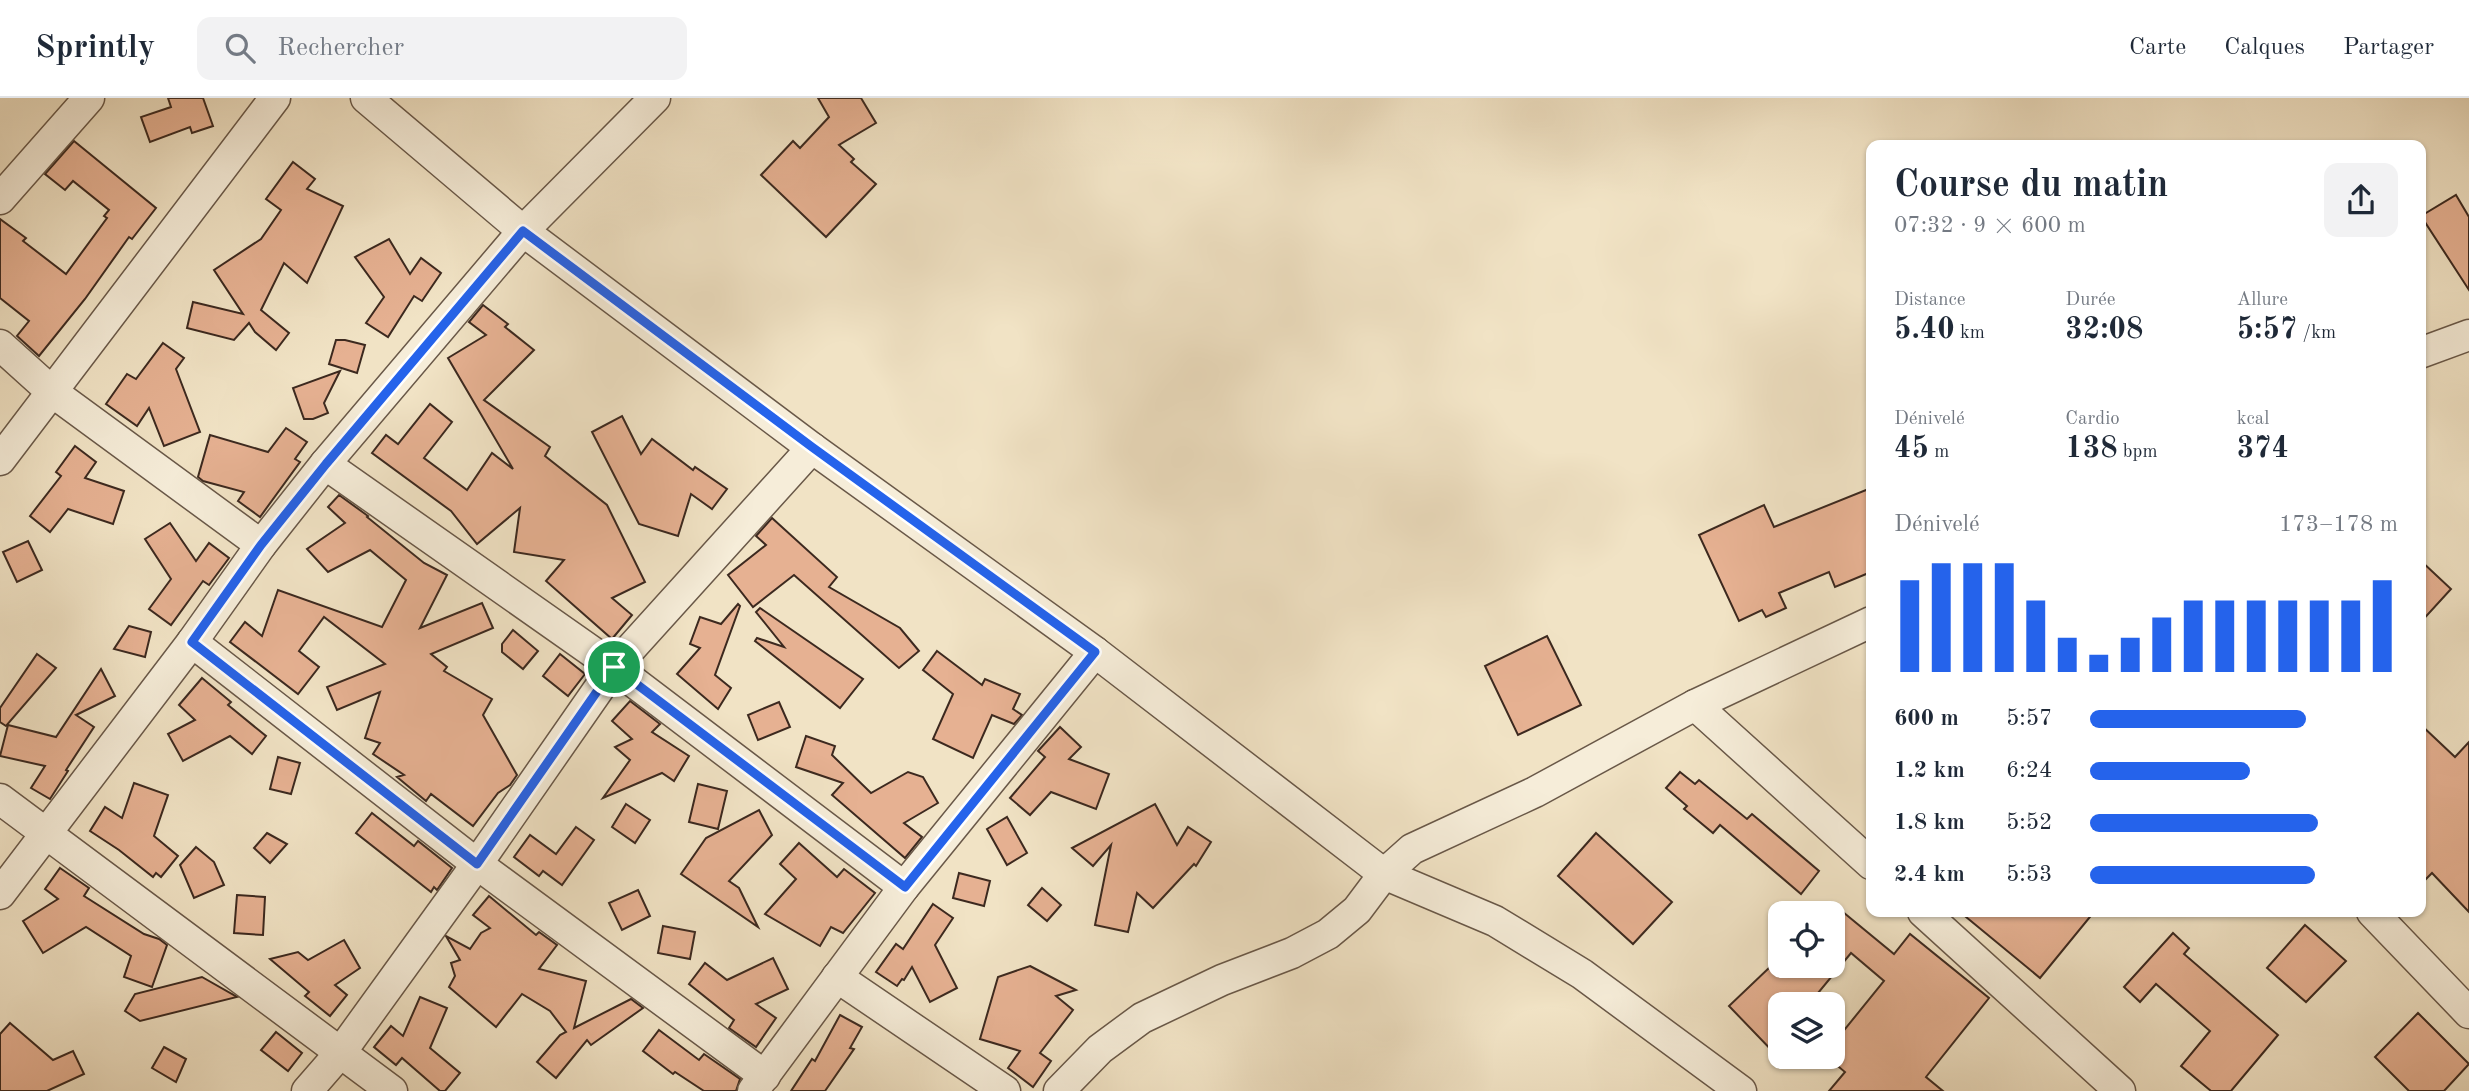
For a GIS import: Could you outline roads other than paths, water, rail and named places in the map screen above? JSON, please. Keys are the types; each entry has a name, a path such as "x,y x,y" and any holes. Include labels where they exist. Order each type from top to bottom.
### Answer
{"street":[{"path":"0,199 89,98"},
{"path":"0,460 275,98"},
{"path":"366,98 523,231 812,447 1095,652 1384,874 1495,921 1582,974 1741,1091"},
{"path":"0,894 192,642 261,545 326,464 523,231 655,98"},
{"path":"2426,351 2469,335"},
{"path":"0,345 51,391 261,545"},
{"path":"307,1091 341,1052 477,864 614,667 812,447"},
{"path":"326,464 614,667 905,887"},
{"path":"1059,1091 1100,1049 1142,1018 1222,980 1292,954 1328,934 1357,909 1384,874 1412,849 1535,792 1695,705 1866,624"},
{"path":"192,642 759,1084 905,887 1095,652"},
{"path":"1695,705 1866,859"},
{"path":"0,799 392,1091"},
{"path":"1929,917 2120,1091"},
{"path":"2377,917 2469,1013"},
{"path":"837,977 1005,1091"}]}
